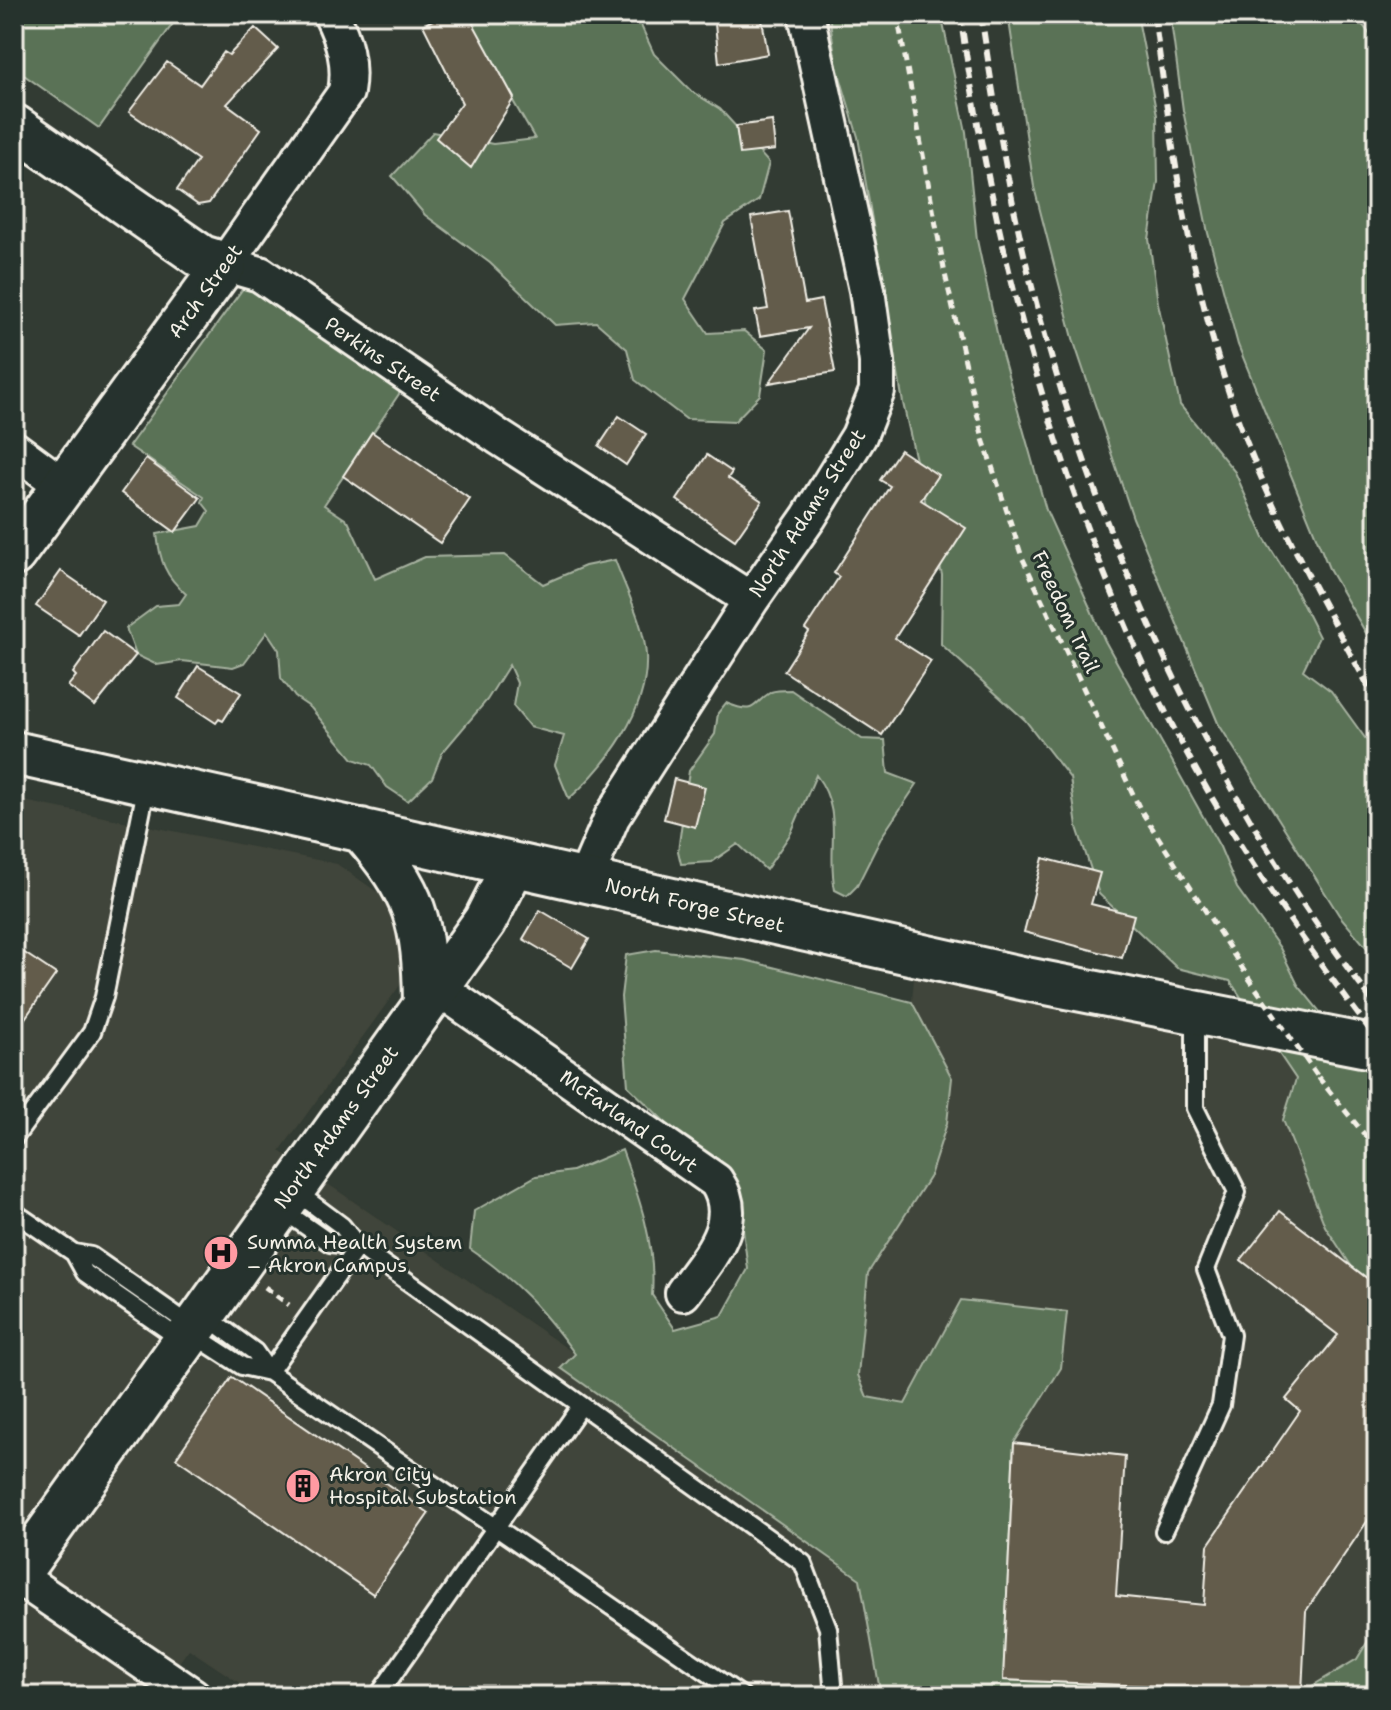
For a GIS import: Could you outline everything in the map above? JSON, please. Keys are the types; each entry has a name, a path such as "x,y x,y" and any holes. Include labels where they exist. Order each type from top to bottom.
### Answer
{"street":[{"name":"Arch Street","path":"14,554 346,92 349,71 345,46 331,14"},
{"name":"North Adams Street","path":"585,880 612,817 751,600 809,517 859,436 877,391 877,362 867,290 806,14"},
{"name":"Perkins Street","path":"14,126 202,257 260,274 500,438 751,600"},
{"path":"14,449 64,486"},
{"name":"North Forge Street","path":"14,753 1026,979 1377,1048"},
{"path":"361,830 397,872 411,897 431,995"},
{"name":"North Adams Street","path":"16,1578 485,921 513,866"},
{"name":"McFarland Court","path":"431,995 716,1181 726,1196 728,1220 717,1244 683,1293"},
{"path":"16,1578 193,1696"}],"lane":[{"path":"14,1138 92,1032 104,997 147,783"},
{"path":"1164,1531 1221,1405 1231,1335 1206,1269 1237,1192 1195,1108 1195,1012"},
{"path":"286,1198 330,1243 358,1246 803,1563 828,1628 834,1696"},
{"path":"14,1212 74,1253 85,1273 192,1329 242,1366 269,1372 742,1696"},
{"path":"269,1372 358,1246"},
{"path":"378,1696 580,1407"}],"path":[{"name":"Freedom Trail","path":"897,14 945,274 979,424 1022,557 1140,809 1248,977 1318,1077 1377,1150"},
{"path":"255,1279 306,1317"}],"shaded area":[{"name":"Summa Health System – Akron Campus","path":"14,799 337,864 380,894 400,930 403,981 280,1151 575,1354 562,1369 860,1580 881,1696 259,1696 189,1649 154,1696 14,1696"},
{"path":"914,979 1277,1050 1296,1079 1283,1120 1352,1267 1377,1285 1377,1626 1357,1659 1302,1692 1003,1680 1014,1443 1020,1429 961,1300 904,1404 867,1397 858,1375 868,1273 930,1176 947,1123 952,1078 912,1002"}],"green space":[{"path":"14,14 179,15 99,128 14,68"},
{"path":"439,14 640,14 638,19 654,54 691,91 720,109 769,163 759,200 725,223 685,299 708,333 744,331 767,350 760,395 735,421 686,419 635,380 627,349 596,322 555,325 490,263 425,215 392,176 433,132 493,144 535,139 506,89 465,61"},
{"path":"829,14 941,14 966,132 977,240 1000,347 1046,510 1105,641 1220,847 1237,888 1280,948 1298,985 1361,1062 1377,1075 1377,1285 1352,1267 1325,1226 1283,1120 1296,1079 1230,981 1177,968 1099,894 1077,827 1070,778 1025,720 941,644 942,575 903,403 858,137 836,63"},
{"path":"1008,14 1137,14 1157,115 1158,182 1149,239 1158,303 1180,405 1235,472 1264,538 1292,583 1319,637 1303,670 1331,691 1373,749 1377,960 1339,915 1218,723 1133,518 1074,342 1034,187"},
{"path":"1170,14 1354,14 1372,37 1377,51 1377,652 1330,571 1238,345 1208,233 1183,110"},
{"path":"247,283 401,391 324,505 348,521 375,579 425,557 505,555 543,584 585,566 615,560 642,631 645,676 641,696 623,735 597,770 569,799 555,765 564,736 530,727 513,706 517,683 509,665 487,700 442,753 432,778 408,801 387,787 371,765 353,759 311,708 295,697 281,678 279,650 267,632 244,663 233,667 182,661 157,665 136,655 126,628 156,606 179,604 186,594 165,567 157,534 200,526 209,511 202,502 204,497 129,446"},
{"path":"791,690 862,739 885,740 888,773 917,784 882,836 857,886 847,896 835,890 830,803 816,775 791,833 766,870 738,844 712,862 681,864 678,851 689,771 715,734 718,713 726,703 749,708 771,692"},
{"path":"656,950 745,960 912,1002 952,1078 947,1123 930,1176 868,1273 858,1375 867,1397 905,1404 961,1300 1067,1312 1061,1368 1014,1443 1003,1680 1302,1692 1357,1659 1377,1626 1377,1696 881,1696 860,1579 561,1368 575,1354 563,1338 515,1284 470,1249 474,1211 536,1176 572,1171 622,1150 649,1239 652,1295 675,1329 722,1316 748,1269 743,1230 729,1184 628,1086 621,997 626,955"}],"building":[{"path":"444,14 468,14 514,98 471,168 436,138 462,103 423,25"},
{"path":"714,14 761,14 768,54 719,63"},
{"path":"255,28 278,49 227,104 261,129 209,203 198,205 177,190 198,160 129,112 167,62 200,85 224,52 229,55"},
{"path":"772,121 775,150 740,154 736,126"},
{"path":"788,211 805,303 821,300 835,372 769,383 809,328 760,336 755,311 768,309 751,217"},
{"path":"619,416 646,434 626,465 599,446"},
{"path":"372,432 470,499 440,543 343,476"},
{"path":"900,450 938,475 921,500 966,528 895,638 931,661 882,735 784,671 809,632 805,629 839,577 834,573 890,486 880,480"},
{"path":"707,455 732,472 728,478 762,501 735,540 677,500"},
{"path":"146,459 200,498 175,532 121,493"},
{"path":"61,571 103,600 79,635 36,606"},
{"path":"103,631 136,655 95,706 68,686 76,676 73,673"},
{"path":"198,666 241,693 223,721 219,719 216,723 178,698"},
{"path":"674,779 705,787 695,827 664,819"},
{"path":"1043,858 1100,873 1091,904 1134,915 1122,958 1024,932"},
{"path":"540,910 589,939 572,968 523,939"},
{"path":"14,946 56,974 14,1034"},
{"path":"1280,1211 1377,1286 1377,1507 1306,1611 1302,1692 1003,1680 1014,1443 1125,1456 1116,1596 1204,1605 1208,1545 1300,1411 1286,1399 1338,1335 1241,1260"},
{"name":"Akron City Hospital Substation","path":"232,1377 429,1513 373,1594 176,1458"}],"railway":[{"path":"960,14 991,189 1032,360 1087,529 1120,611 1156,692 1203,783 1286,914 1377,1039"},
{"path":"981,14 1008,178 1029,275 1056,373 1124,566 1211,751 1317,925 1377,1007"},
{"path":"1154,14 1191,251 1228,390 1276,510 1377,702"}],"place":[{"name":"Summa Health System – Akron Campus","path":"221,1253"},
{"name":"Akron City Hospital Substation","path":"303,1486"}]}
